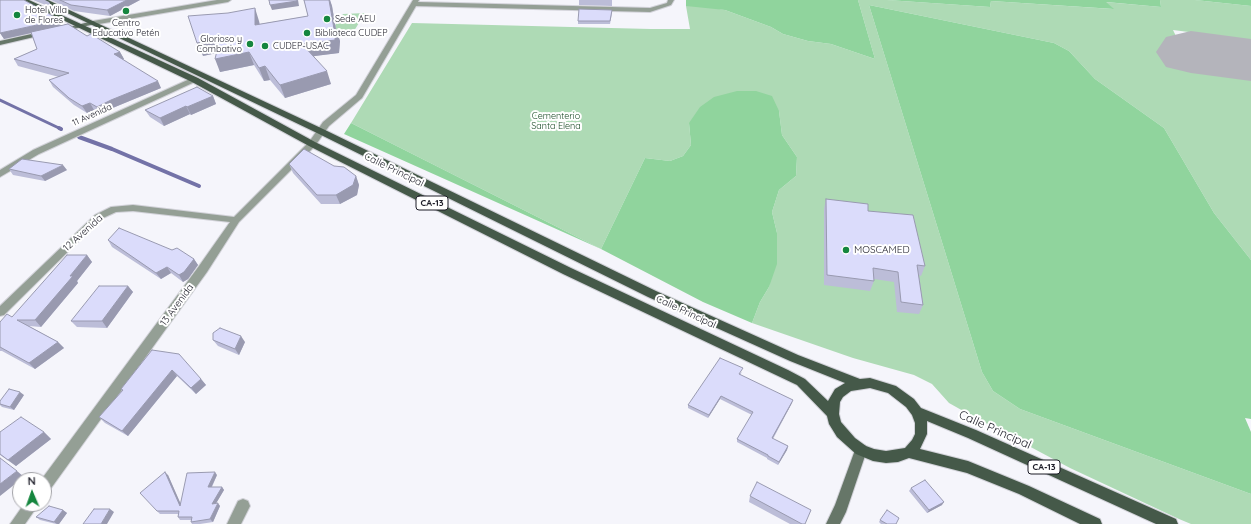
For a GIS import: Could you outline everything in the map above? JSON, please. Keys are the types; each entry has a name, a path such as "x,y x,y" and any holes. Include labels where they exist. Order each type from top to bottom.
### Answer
{"main road":[{"name":"Calle Principal","path":"24,0 195,80 312,144 567,271 784,373 801,382 833,414"},
{"name":"Calle Principal","path":"43,0 320,131 652,294 794,358 860,384"},
{"name":"CA-13","path":"917,412 910,403 892,389 870,383 848,387 839,394 834,402 833,414 841,434 861,450 874,455 886,457 898,456 909,452 968,467 1024,490 1095,524"},
{"name":"Calle Principal","path":"917,412 972,434 1171,524"},
{"path":"909,452 917,444 921,434 921,423 917,412"}],"street":[{"path":"0,43 93,23 228,0"},
{"path":"415,2 650,10 669,4 671,0"},
{"name":"13 Avenida","path":"52,476 203,269 236,220 312,144 326,124 359,96 415,2"},
{"name":"11 Avenida","path":"0,174 36,152 195,80"},
{"name":"12 Avenida","path":"0,312 98,217 114,209 133,208 236,220"},
{"path":"833,524 841,507 861,450"},
{"path":"234,524 243,506"},
{"path":"17,524 26,512"}],"green space":[{"path":"686,0 858,0 875,59 831,44 808,41 783,34 771,27 725,10 686,6"},
{"name":"Cementerio Santa Elena","path":"858,0 887,0 990,7 991,1 1113,9 1105,2 1161,7 1160,0 1195,0 1251,6 1251,40 1173,30 1192,69 1251,77 1251,260 1214,213 1164,128 1095,79 1069,51 1054,43 869,5 982,372 993,391 1020,409 1251,494 1251,524 1191,524 1070,468 965,412 949,403 932,384 914,375 853,358 752,323 760,302 769,287 777,233 772,212 779,190 796,176 797,157 782,135 779,111 689,123 691,145 683,156 670,161 645,158 601,249 351,123 412,23 690,29 686,6 702,6 725,10 771,27 783,34 808,41 831,44 875,59"},
{"path":"887,0 1160,0 1161,7 1106,2 1114,9 991,1 990,7"},
{"path":"1195,0 1251,0 1251,6"},
{"path":"869,5 1054,43 1069,51 1095,79 1164,128 1214,213 1251,260 1251,419 1245,418 1251,432 1251,494 1020,409 993,391 982,372"},
{"path":"365,13 354,31 331,31 343,14"},
{"path":"737,91 756,91 772,96 779,111 782,135 797,157 796,176 779,190 772,212 777,233 777,264 769,287 760,302 752,323 703,302 601,249 645,158 670,161 683,156 691,145 689,123 700,107 714,97"},
{"path":"351,123 601,249 344,134"}],"building":[{"path":"0,0 24,0 60,20 0,33"},
{"path":"60,0 127,0 107,10 71,5"},
{"path":"269,0 297,0 297,1 270,5"},
{"path":"304,0 329,0 334,29 336,29 335,40 302,44 327,71 280,85 265,66 259,68 249,52 215,59 220,38 197,43 188,16 228,13 255,8 255,25 308,16"},
{"path":"579,9 612,10 610,21 578,21"},
{"path":"68,24 87,36 91,34 120,52 114,54 158,81 97,107 90,103 82,106 69,98 49,80 69,73 14,59 37,49 31,32"},
{"path":"197,87 213,96 160,118 145,110"},
{"path":"304,149 334,166 344,167 356,176 353,185 336,195 317,195 289,164"},
{"path":"22,159 63,165 41,176 9,169"},
{"path":"826,199 868,204 868,211 913,215 925,266 917,265 923,305 901,302 898,272 873,268 874,281 827,275"},
{"path":"119,228 172,250 177,248 194,259 184,272 179,275 167,267 156,273 108,240"},
{"path":"67,255 87,255 70,276 73,276 35,320 17,320 58,342 29,363 0,347 0,322 7,314 12,317"},
{"path":"99,286 128,286 102,321 71,321"},
{"path":"220,328 241,336 235,349 213,340 213,333"},
{"path":"152,350 179,354 201,379 191,388 172,370 122,431 99,417 123,390 121,389"},
{"path":"720,358 743,368 739,374 793,400 772,438 788,446 779,462 737,439 753,412 721,396 709,415 688,405"},
{"path":"9,389 20,392 10,407 0,404 0,401"},
{"path":"21,417 44,432 8,460 0,454 0,432"},
{"path":"0,458 17,471 12,472 12,475 0,484"},
{"path":"165,472 180,506 187,473 215,472 208,487 222,487 212,504 218,503 210,519 191,522 192,517 178,517 179,511 157,511 140,493"},
{"path":"925,480 944,502 929,510 911,488"},
{"path":"757,482 811,510 805,524 802,524 750,496"},
{"path":"52,507 63,510 54,522 36,517 42,512 52,512"},
{"path":"94,509 110,509 101,524 83,524"},
{"path":"887,510 899,518 896,524 887,524 880,520"}],"waterway":[{"path":"0,100 61,129 59,128"},
{"path":"79,137 112,149 199,186"}],"runway":[{"path":"1191,52 1251,60"}],"place":[{"name":"Centro Educativo Petén","path":"126,11"},
{"name":"Hotel Villa de Flores","path":"17,15"},
{"name":"Sede AEU","path":"327,19"},
{"name":"Biblioteca CUDEP","path":"307,33"},
{"name":"Glorioso y Combativo","path":"250,44"},
{"name":"CUDEP-USAC","path":"265,46"},
{"name":"MOSCAMED","path":"846,250"}]}
